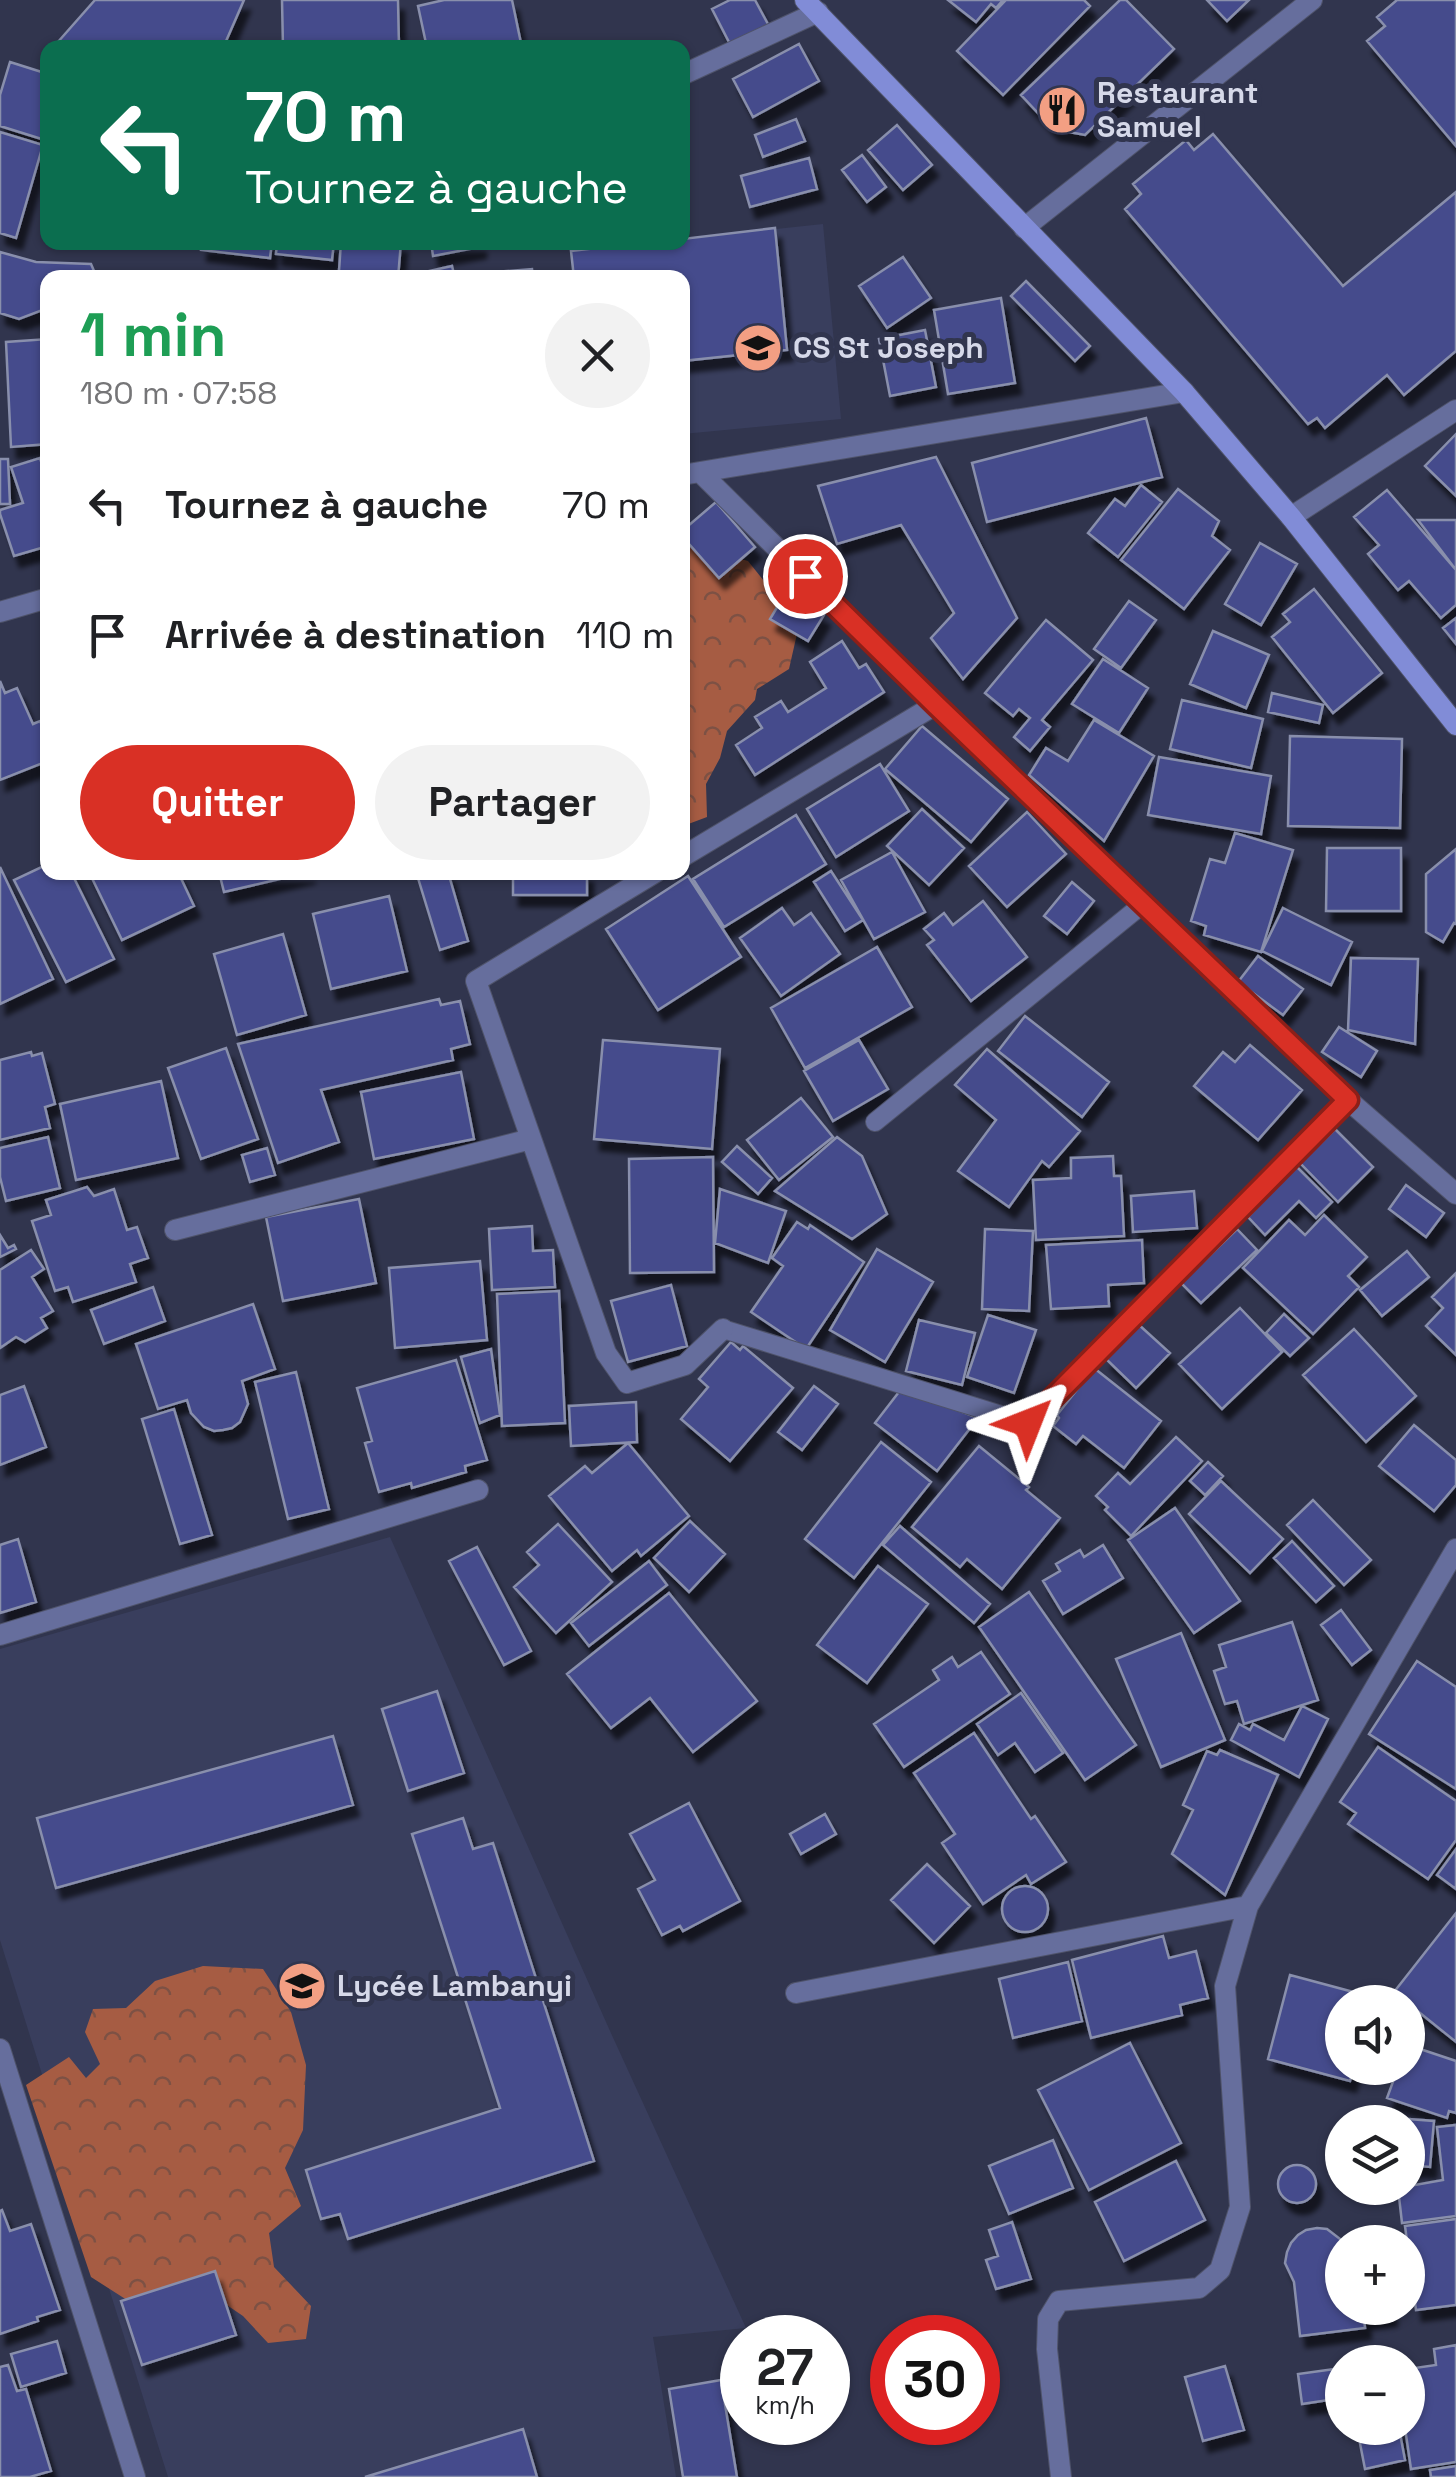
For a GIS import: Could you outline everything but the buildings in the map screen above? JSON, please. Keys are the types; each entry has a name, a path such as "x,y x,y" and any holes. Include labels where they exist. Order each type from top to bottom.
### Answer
{"street":[{"path":"1024,228 1312,0"},
{"path":"690,72 811,6 1184,392 1291,517 1456,726"},
{"path":"692,474 1184,392"},
{"path":"1291,517 1456,410"},
{"path":"692,474 1348,1100 1456,1194"},
{"path":"0,612 40,600"},
{"path":"690,851 936,705"},
{"path":"643,880 476,980 606,1353 627,1383 685,1366 723,1330"},
{"path":"1028,1423 1348,1100"},
{"path":"175,1230 531,1139"},
{"path":"0,1635 478,1490"},
{"path":"1061,2477 1047,2348 1048,2319 1060,2301 1198,2288 1220,2270 1240,2207 1225,1986 1248,1906 1456,1550"},
{"path":"796,1993 1248,1906"},
{"path":"0,2049 135,2477"}],"lane":[{"path":"874,1122 1144,904"},
{"path":"723,1330 1028,1423"}],"shaded area":[{"name":"CS St Joseph","path":"823,224 841,419 690,433 690,270 572,270 571,251 690,250 690,238"},
{"name":"Lycée Lambanyi","path":"390,1537 740,2315 720,2315 720,2331 653,2337 676,2477 168,2477 0,1940 0,1649"}],"green space":[{"path":"711,536 730,556 748,561 799,625 789,669 757,689 755,700 727,731 720,758 706,784 707,817 690,823 690,542"},
{"path":"203,1966 263,1969 291,2012 306,2065 303,2130 285,2168 301,2206 269,2233 274,2267 311,2306 306,2339 268,2343 243,2316 209,2293 141,2309 91,2277 26,2085 69,2057 86,2078 100,2064 85,2032 93,2009 126,2008 155,1981"}],"place":[{"name":"Restaurant Samuel","path":"1062,110"},
{"name":"CS St Joseph","path":"758,348"},
{"name":"Lycée Lambanyi","path":"302,1986"}],"route":[{"path":"805,576 1348,1100 1028,1423"}]}
